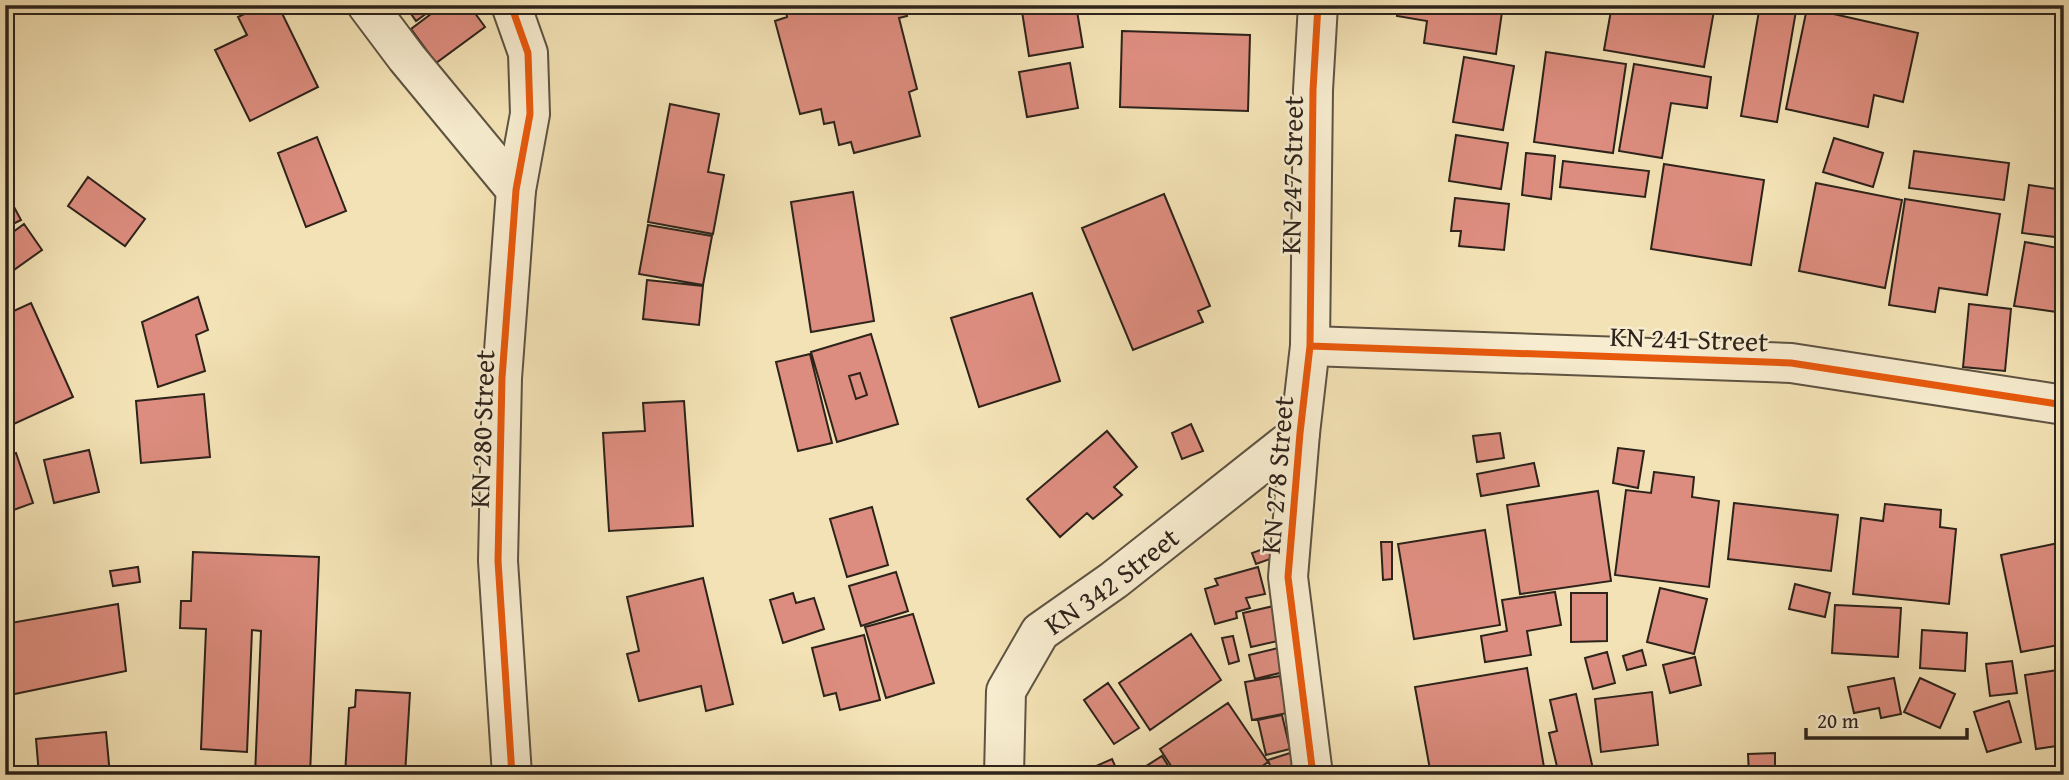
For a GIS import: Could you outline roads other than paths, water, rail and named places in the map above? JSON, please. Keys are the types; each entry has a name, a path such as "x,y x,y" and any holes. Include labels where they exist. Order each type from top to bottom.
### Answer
{"street":[{"path":"368,5 406,57 516,190"},
{"name":"KN 280 Street","path":"511,5 528,53 530,114 516,190 502,378 498,561 512,775"},
{"name":"KN 247 Street","path":"1310,346 1313,90 1318,5"},
{"name":"KN 241 Street","path":"1310,346 1791,363 2064,405"},
{"name":"KN 278 Street","path":"1310,346 1288,577 1312,775"},
{"name":"KN 342 Street","path":"1004,775 1006,691 1040,632 1114,580 1300,433"}]}
